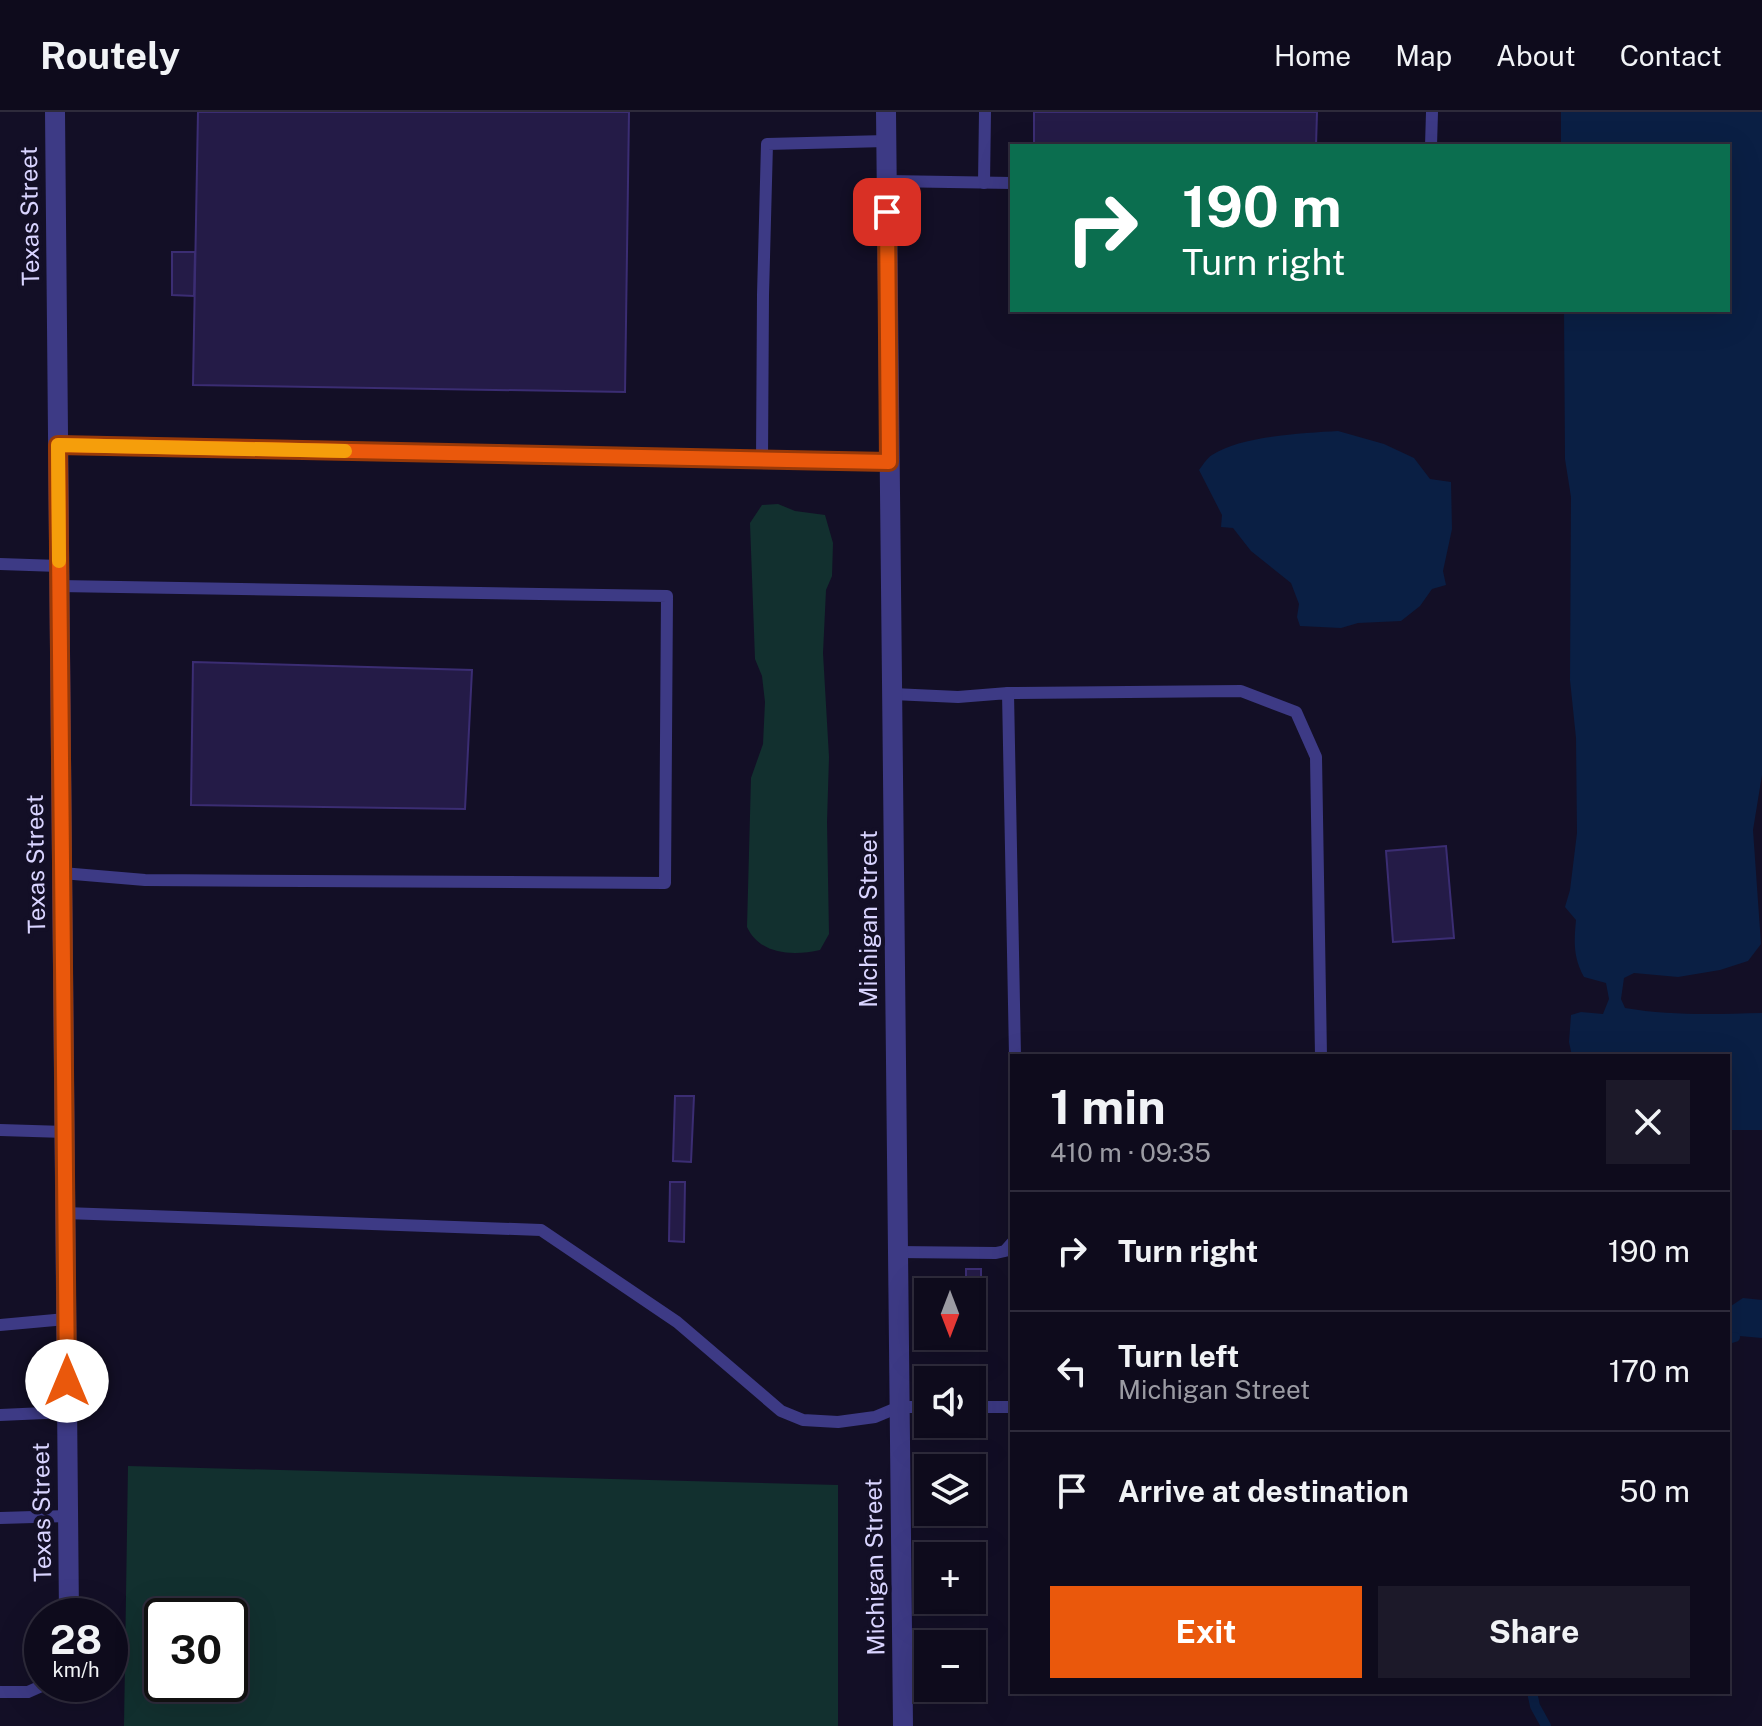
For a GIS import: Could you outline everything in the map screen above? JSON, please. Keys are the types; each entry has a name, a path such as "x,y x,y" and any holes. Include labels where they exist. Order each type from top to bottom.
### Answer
{"street":[{"name":"Texas Street","path":"55,112 69,1598"},
{"name":"Michigan Street","path":"886,112 903,1726"}],"lane":[{"path":"984,183 985,112"},
{"path":"1431,144 1432,112"},
{"path":"762,459 767,144 886,141"},
{"path":"887,181 1010,183"},
{"path":"58,445 889,462"},
{"path":"0,564 59,576 667,596 665,883 178,880 62,873"},
{"path":"893,694 958,697 1008,693 1241,691 1296,712 1316,757 1321,1054"},
{"path":"1008,693 1015,1054"},
{"path":"0,1130 65,1132"},
{"path":"65,1213 541,1230 677,1322 781,1411 803,1420 856,1422 899,1407 914,1407"},
{"path":"897,1252 996,1253 1005,1251 1010,1245"},
{"path":"0,1325 66,1319"},
{"path":"986,1407 1010,1407"},
{"path":"0,1415 67,1412"},
{"path":"0,1518 68,1516"},
{"path":"0,1692 24,1692"}],"green space":[{"path":"778,504 795,511 825,515 833,543 832,576 826,590 823,653 829,757 829,934 820,950 799,953 769,948 760,943 747,927 751,778 763,744 765,702 762,676 755,659 750,523 762,505"},
{"path":"128,1466 838,1485 838,1726 124,1726 124,1702 128,1702"}],"water":[{"path":"1561,112 1762,112 1762,775 1753,830 1761,944 1748,961 1720,970 1678,977 1634,973 1624,978 1621,999 1625,1008 1659,1012 1762,1013 1762,1130 1730,1130 1730,1054 1572,1054 1569,1042 1571,1015 1581,1012 1603,1014 1609,999 1606,983 1584,977 1580,970 1575,949 1576,920 1565,907 1577,833 1576,738 1570,680 1571,497 1565,459 1564,312 1730,312 1730,144 1561,144"},
{"path":"1338,431 1384,444 1414,458 1430,479 1451,482 1452,529 1443,571 1446,585 1432,589 1420,606 1401,621 1358,623 1341,628 1300,626 1297,617 1299,604 1291,583 1251,551 1233,528 1221,527 1222,515 1199,470 1212,455 1239,444 1273,437"},
{"path":"1743,1298 1762,1300 1762,1338 1730,1335 1730,1307"}],"building":[{"path":"198,112 629,112 625,392 193,385"},
{"path":"1034,112 1317,112 1316,144 1034,144"},
{"path":"172,252 195,252 194,296 172,295"},
{"path":"193,662 472,670 465,809 191,805"},
{"path":"1446,846 1454,938 1393,942 1386,851"},
{"path":"675,1096 694,1096 691,1162 673,1161"},
{"path":"670,1182 685,1182 684,1242 669,1241"},
{"path":"966,1269 981,1269 981,1278 966,1278"}],"waterway":[{"path":"1730,1338 1735,1337"},
{"path":"1532,1694 1546,1726"}],"slow traffic":[{"path":"59,561 58,445 345,451"}],"route":[{"path":"67,1381 58,445 889,462 887,212"}]}
